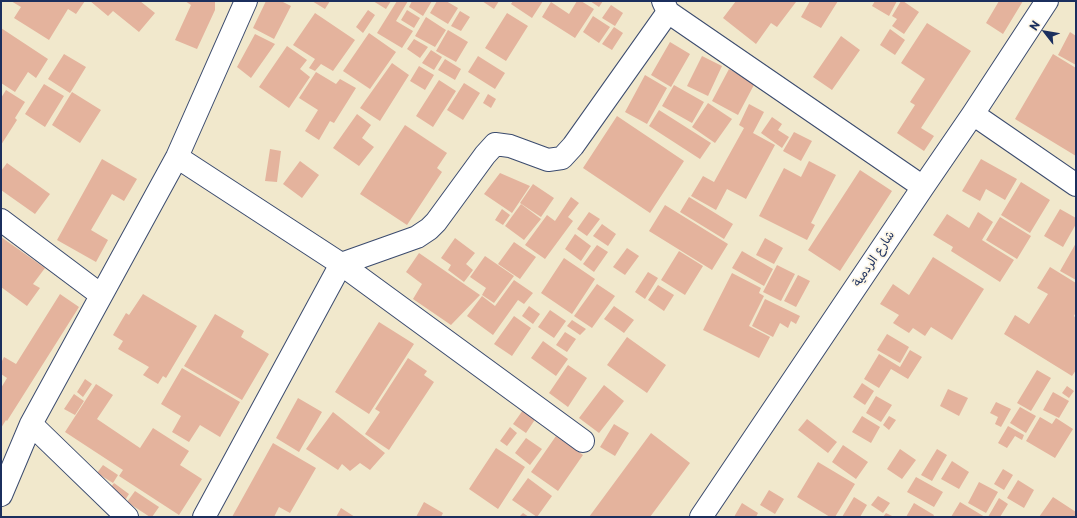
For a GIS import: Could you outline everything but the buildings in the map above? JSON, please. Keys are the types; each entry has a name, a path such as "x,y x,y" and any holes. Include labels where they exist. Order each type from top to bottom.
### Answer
{"street":[{"path":"1,495 31,424 177,157 246,1"},
{"name":"شارع الردمية","path":"701,517 922,187 973,114 1047,1"},
{"path":"204,517 340,264 417,237 429,229 436,222 495,144 510,146 548,160 562,158 573,146 666,7 922,187"},
{"path":"973,114 1076,185"},
{"path":"177,157 340,264 583,441"},
{"path":"1,220 101,295"},
{"path":"31,424 127,517"}]}
